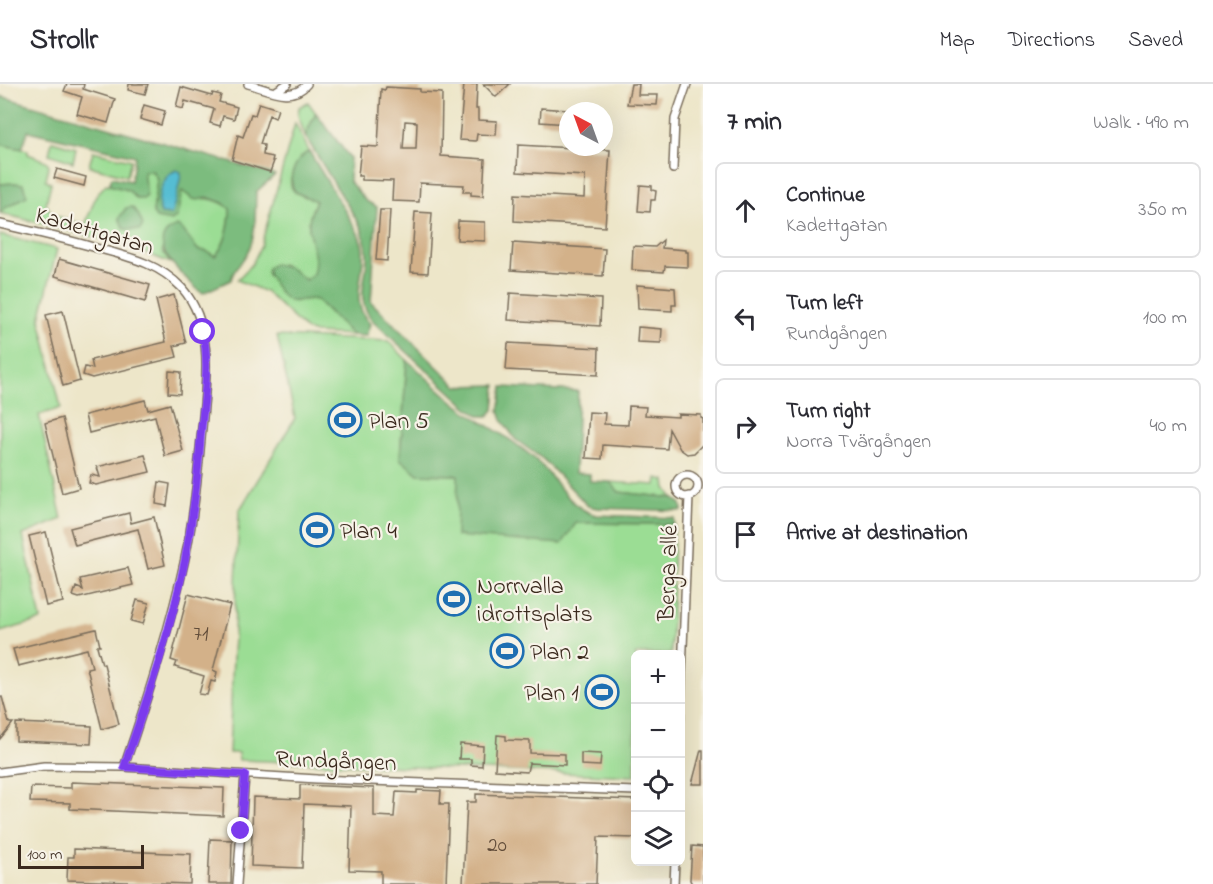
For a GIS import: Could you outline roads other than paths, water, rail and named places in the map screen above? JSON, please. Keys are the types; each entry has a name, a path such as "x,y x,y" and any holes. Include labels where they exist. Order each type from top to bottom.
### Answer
{"street":[{"path":"248,84 287,95 294,94 307,84"},
{"path":"276,92 287,84"},
{"path":"672,169 675,118 687,84"},
{"name":"Kadettgatan","path":"0,224 74,242 155,267 169,276 187,295 203,332 206,358 203,414 198,473 185,561 159,663 124,767"},
{"name":"Berga allé","path":"682,704 689,496"},
{"name":"Rundgången","path":"0,772 44,766 124,767 245,775 631,791"},
{"path":"237,884 245,775"},
{"path":"674,884 675,866"}],"water":[{"path":"176,170 181,172 181,175 171,215 161,214 159,195 163,183"}],"place":[{"name":"Plan 5","path":"345,420"},
{"name":"Plan 4","path":"317,530"},
{"name":"Norrvalla idrottsplats","path":"454,599"},
{"name":"Plan 2","path":"507,651"},
{"name":"Plan 1","path":"602,692"}]}
